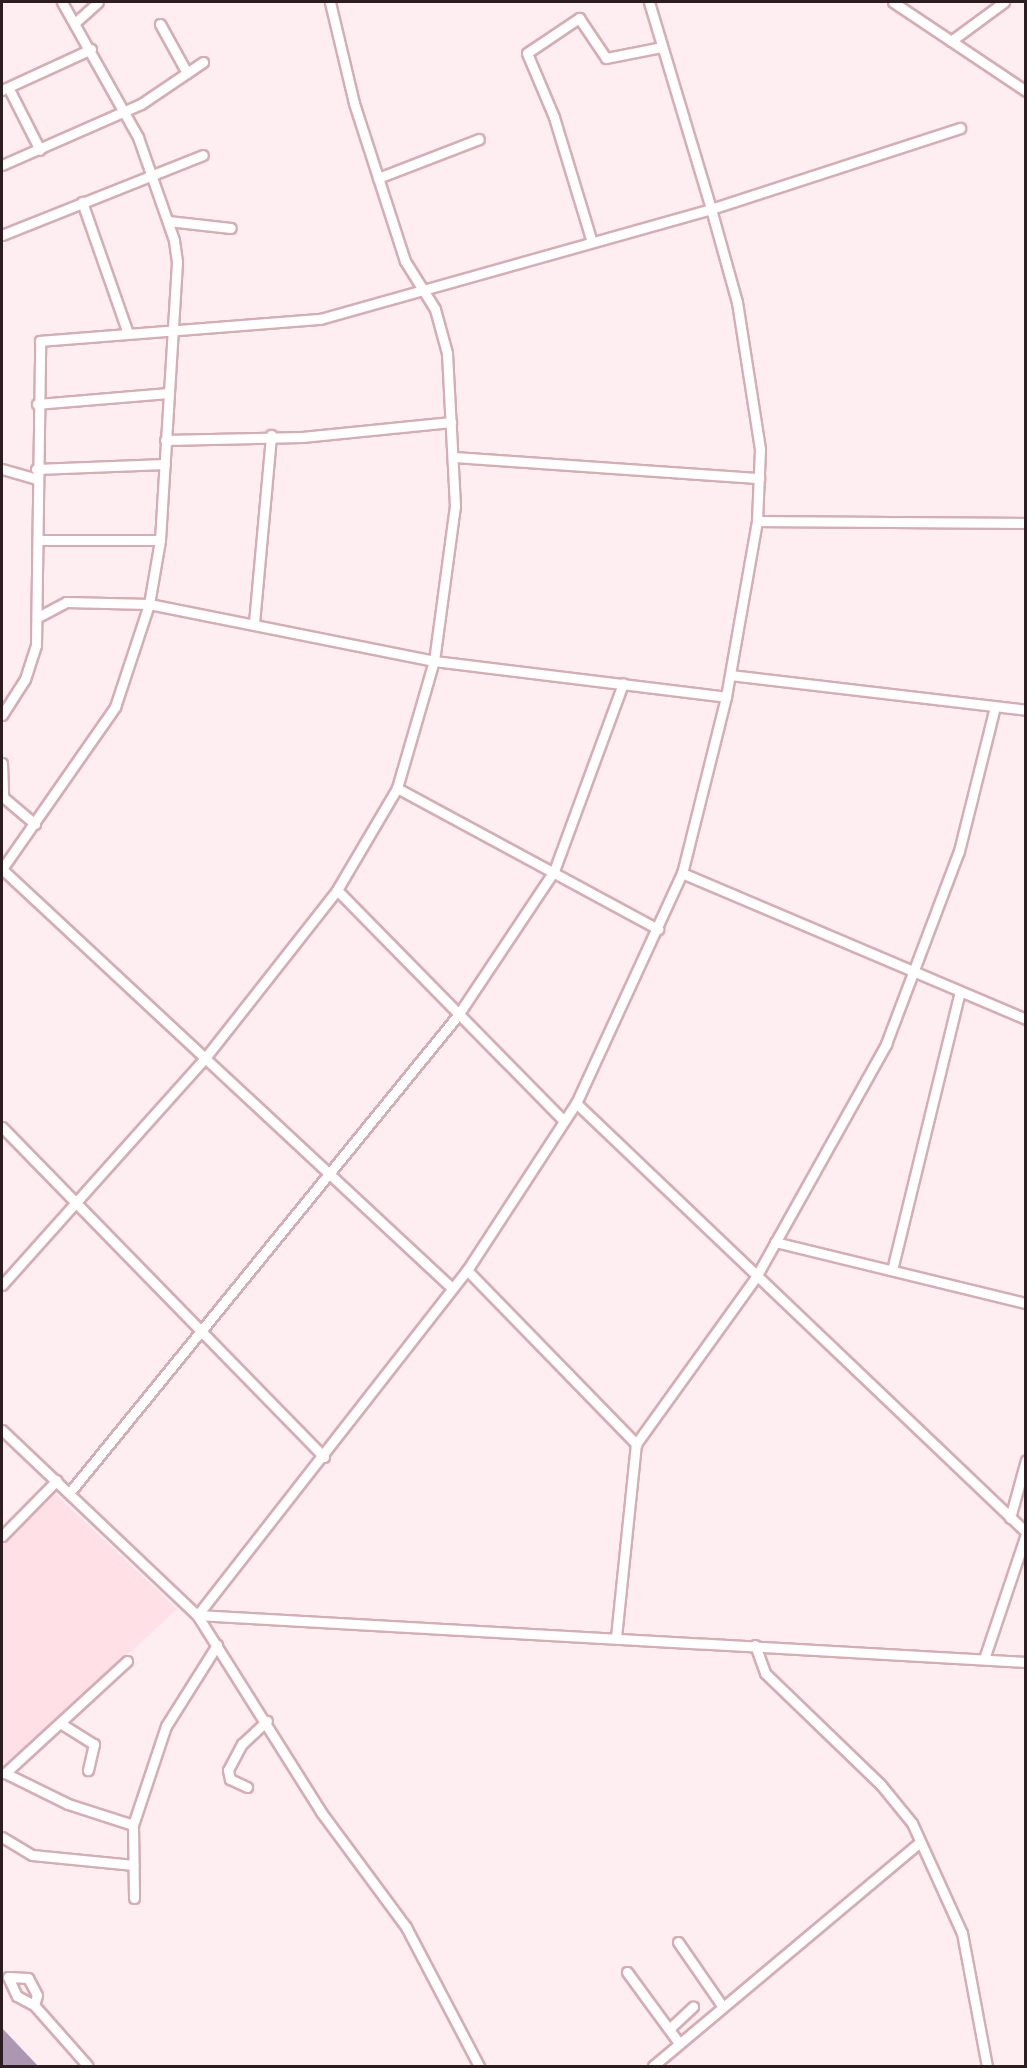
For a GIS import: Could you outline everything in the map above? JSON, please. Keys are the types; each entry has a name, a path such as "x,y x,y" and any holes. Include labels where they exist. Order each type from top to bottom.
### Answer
{"street":[{"path":"63,2 77,21 125,110 168,221 177,262 170,332 160,540 149,604 115,707 2,869 452,1288"},
{"path":"77,21 98,2"},
{"path":"2,1285 77,1205 205,1058 337,890 397,788 434,661 451,543 455,458 450,422 447,353 435,309 405,261 378,178 330,2"},
{"path":"197,1615 324,1457 467,1270 576,1103 682,873 726,697 757,521 759,478 737,302 649,2"},
{"path":"893,2 1026,91"},
{"path":"951,41 1004,2"},
{"path":"591,238 554,117 527,53 579,18 606,58 662,47"},
{"path":"160,24 188,73"},
{"path":"40,150 5,89 91,49"},
{"path":"2,165 40,150 125,110 203,62"},
{"path":"2,715 25,679 38,617 39,540 36,474 40,341 320,319 591,238 711,209 960,128"},
{"path":"378,178 479,139"},
{"path":"2,235 203,155"},
{"path":"82,202 129,333"},
{"path":"168,221 231,228"},
{"path":"37,404 167,393"},
{"path":"165,440 271,435 302,437 450,422"},
{"path":"254,623 271,435"},
{"path":"455,458 759,478"},
{"path":"2,469 36,474 165,464"},
{"path":"757,521 1026,523"},
{"path":"39,540 160,540"},
{"path":"38,617 66,602 149,604 254,623 434,661 726,697"},
{"path":"730,675 1026,710"},
{"path":"70,1492 458,1015 554,871 623,683"},
{"path":"616,1637 636,1444 756,1277 865,1084 917,973 959,851 995,707"},
{"path":"2,764 2,797 35,824"},
{"path":"397,788 658,929"},
{"path":"682,873 1026,1019"},
{"path":"337,890 563,1120"},
{"path":"892,1270 960,992"},
{"path":"576,1103 1026,1533 985,1656"},
{"path":"2,1127 199,1333 324,1457"},
{"path":"775,1242 1026,1303"},
{"path":"467,1270 636,1444"},
{"path":"2,1430 70,1492 197,1615 267,1721 321,1812 406,1928 479,2067"},
{"path":"1010,1518 1026,1460"},
{"path":"4,1531 57,1480"},
{"path":"197,1615 985,1656 1026,1662"},
{"path":"134,1898 133,1825 166,1726 217,1645"},
{"path":"755,1645 765,1673 898,1803 962,1933 987,2067"},
{"path":"127,1661 3,1775 68,1804 133,1825"},
{"path":"247,1787 230,1779 228,1770 242,1744 267,1721"},
{"path":"60,1723 94,1743 88,1770"},
{"path":"2,1837 32,1855 134,1865"},
{"path":"653,2067 919,1844"},
{"path":"678,1942 723,2007"},
{"path":"627,1972 679,2043"},
{"path":"34,2005 88,2067"},
{"path":"669,2028 693,2007"}],"shaded area":[{"path":"54,1493 177,1609 2,1770 2,1543"},
{"path":"2,2028 38,2066 2,2066"}]}
